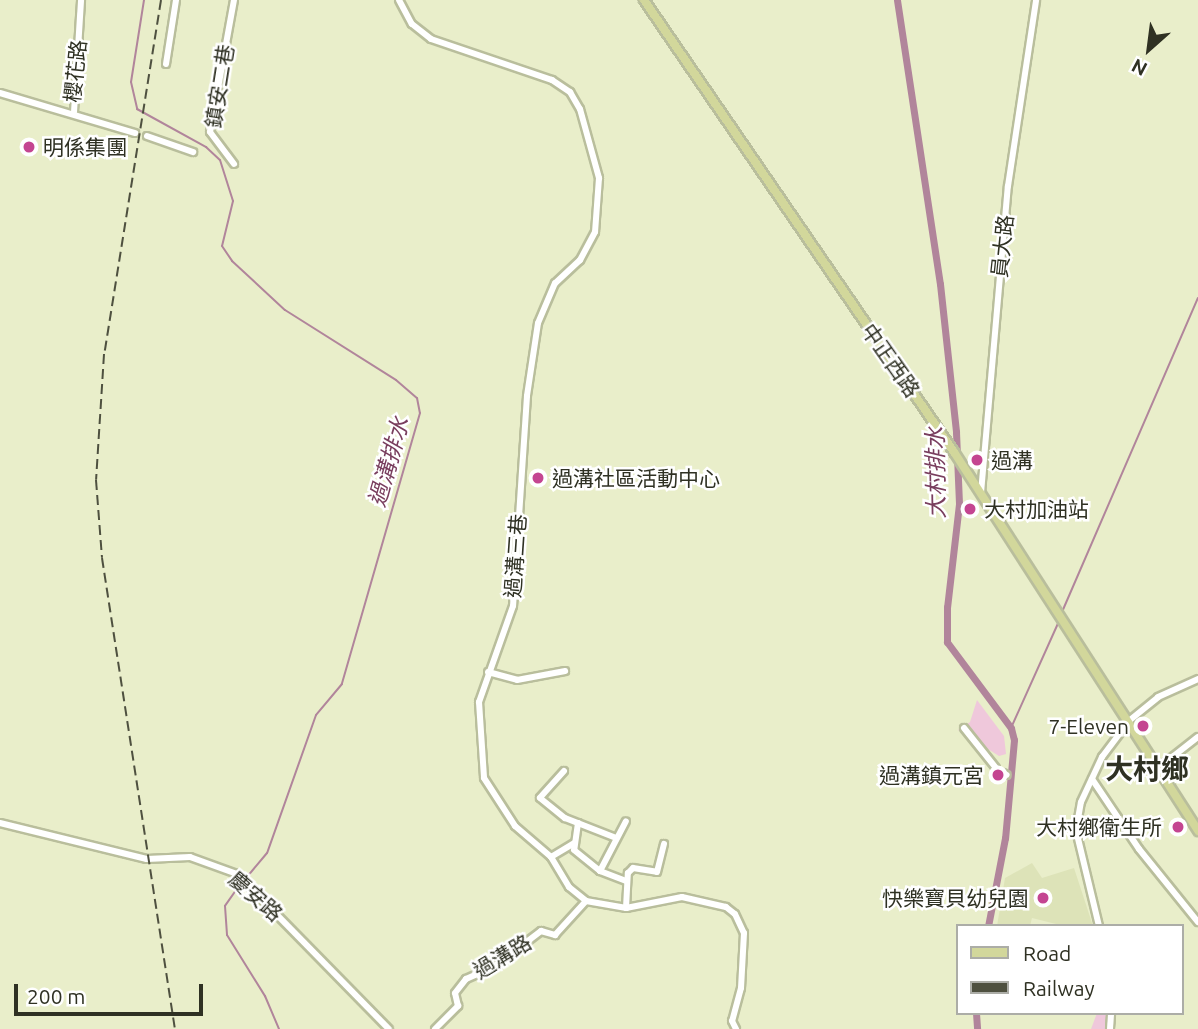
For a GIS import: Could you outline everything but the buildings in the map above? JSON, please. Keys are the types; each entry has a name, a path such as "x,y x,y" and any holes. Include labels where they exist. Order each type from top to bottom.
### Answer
{"main road":[{"name":"中正西路","path":"644,0 981,493 1130,720 1157,769 1198,831"}],"street":[{"name":"櫻花路","path":"0,93 74,111 81,0"},
{"path":"166,64 176,0"},
{"name":"鎮安二巷","path":"234,0 210,132 234,164"},
{"name":"過溝三巷","path":"399,0 412,24 431,39 552,80 570,92 580,109 599,178 595,232 580,260 555,283 538,323 527,396 513,606 479,702 484,778 515,826 551,857 569,887 586,901"},
{"name":"員大路","path":"981,493 1008,186 1036,0"},
{"path":"74,111 135,133"},
{"path":"148,136 193,152"},
{"path":"488,673 517,680 565,671"},
{"path":"1099,924 1076,830 1092,779 1102,757 1130,720 1158,697 1198,679"},
{"path":"964,727 996,768"},
{"path":"1157,769 1198,737"},
{"path":"564,771 540,798 578,823 616,838"},
{"path":"1092,779 1139,849 1198,922"},
{"path":"600,871 626,821"},
{"name":"慶安路","path":"0,823 147,859 190,857 237,874 389,1029"},
{"path":"578,823 573,850 600,871 626,881"},
{"path":"551,857 574,843"},
{"path":"626,908 626,881 633,868 657,872 664,844"},
{"path":"586,901 626,908 682,897 726,907 740,920 744,933 741,988 732,1021 736,1029"},
{"name":"過溝路","path":"435,1029 458,1006 455,993 466,979 495,966 541,931 555,935 586,901"}],"shaded area":[{"path":"977,700 1004,736 1006,754 999,756 958,730 970,722"},
{"name":"快樂寶貝幼兒園","path":"1032,863 1042,878 1074,868 1092,924 1056,924 1032,918 1030,924 997,924 1005,878"},
{"path":"1096,1015 1110,1015 1106,1029 1091,1029"}],"waterway":[{"name":"過溝排水","path":"144,0 131,82 137,109 206,147 220,160 233,201 222,246 232,261 285,310 396,380 417,398 420,413 342,684 316,715 267,853 245,879"},
{"name":"大村排水","path":"897,0 940,284 956,432 959,504 947,607 947,642 1011,728 1014,740 1005,838 988,924"},
{"path":"1062,612 1198,298"},
{"path":"1011,728 1059,621"},
{"name":"過溝排水","path":"241,883 225,906 227,935 265,996 279,1029"},
{"name":"大村排水","path":"976,1015 977,1029"}],"railway":[{"path":"161,0 104,354 96,480 102,558 175,1029"}],"place":[{"name":"明係集團","path":"29,147"},
{"name":"過溝","path":"977,460"},
{"name":"過溝社區活動中心","path":"538,478"},
{"name":"大村加油站","path":"970,509"},
{"name":"7-Eleven","path":"1143,726"},
{"name":"過溝鎮元宮","path":"998,775"},
{"name":"大村鄉衛生所","path":"1178,827"},
{"name":"快樂寶貝幼兒園","path":"1043,898"}],"district":[{"name":"大村鄉","path":"1147,769"}]}
